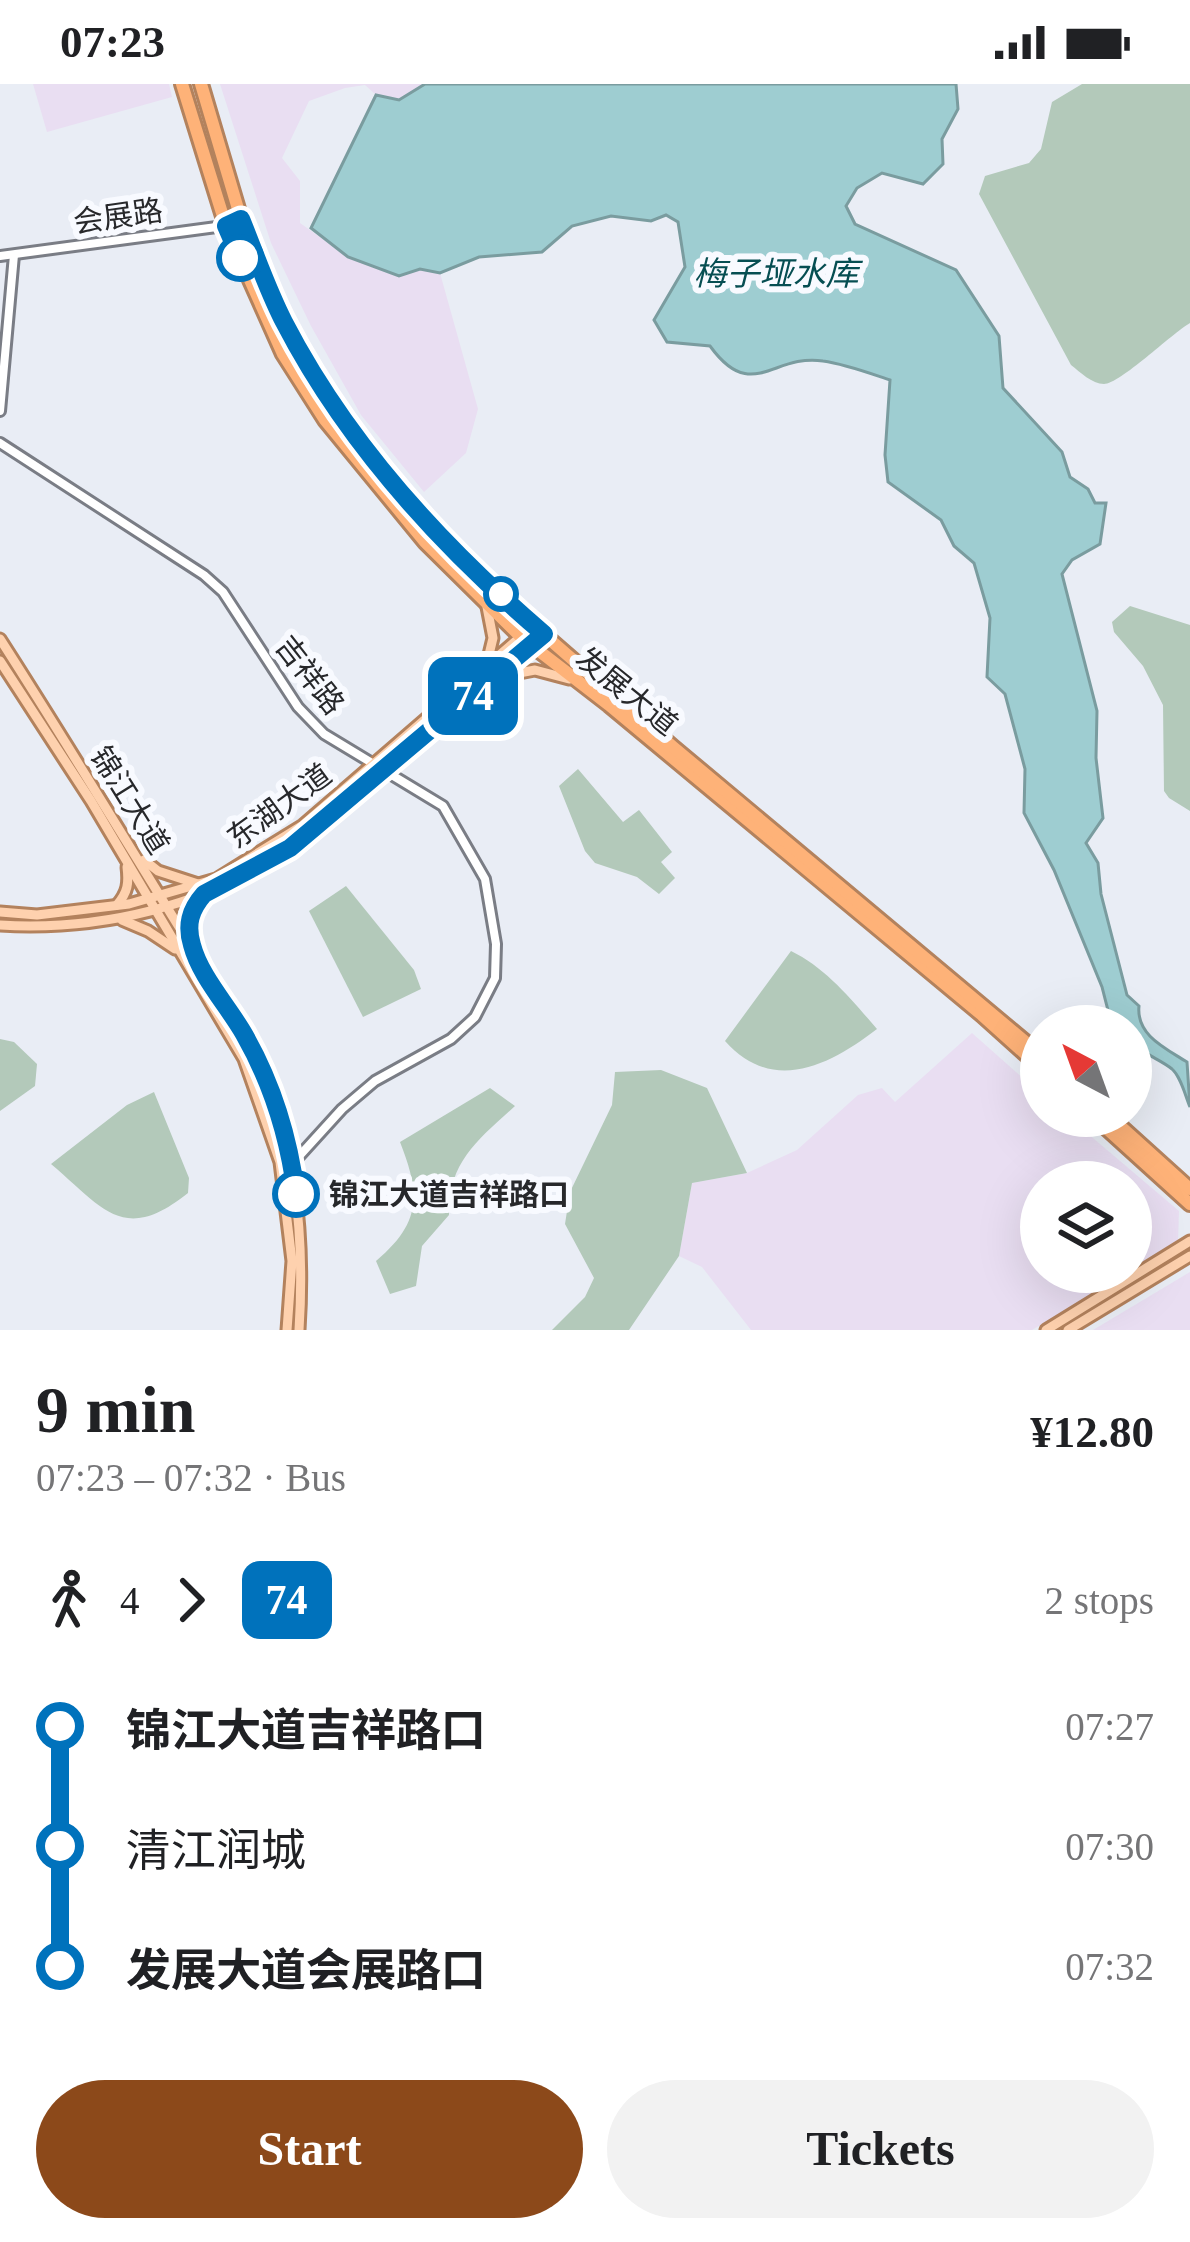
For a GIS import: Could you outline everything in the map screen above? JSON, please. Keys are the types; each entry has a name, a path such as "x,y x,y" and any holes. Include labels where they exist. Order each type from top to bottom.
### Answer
{"highway":[{"name":"发展大道","path":"182,84 226,226 283,354 325,420 425,542 527,641 1020,1050"},
{"name":"发展大道","path":"201,84 241,219 283,319 335,406 436,533 538,629 1020,1037"},
{"path":"1117,1137 1188,1200"},
{"path":"1128,1137 1188,1200"}],"main road":[{"path":"485,602 493,638 485,668"},
{"name":"东湖大道","path":"0,925 34,927 161,909 290,848 493,679 538,629"},
{"name":"锦江大道","path":"0,639 131,857 147,898 161,909 256,1057 274,1098 292,1163 304,1266 299,1330"},
{"name":"东湖大道","path":"0,912 37,914 117,905 201,889 303,825 485,668 527,641"},
{"name":"锦江大道","path":"0,661 160,895 161,909"},
{"path":"493,679 535,670 582,684"},
{"path":"117,905 126,895 131,857 201,889 188,927 188,953 117,918"},
{"name":"锦江大道","path":"188,953 244,1059 265,1110 282,1175 292,1261 287,1330"},
{"path":"1178,1248 1190,1230"},
{"path":"1046,1330 1190,1241"},
{"path":"1068,1330 1189,1257"}],"street":[{"name":"会展路","path":"0,256 226,226 241,219"},
{"path":"0,411 14,255"},
{"name":"吉祥路","path":"0,443 223,592 298,707 324,734 443,806 485,879 496,944 495,978 473,1019 451,1039 374,1081 282,1175"}],"shaded area":[{"path":"33,84 169,84 172,97 47,132"},
{"path":"220,84 425,84 399,101 376,95 365,85 309,101 282,158 300,181 300,223 348,257 399,276 420,269 440,273 478,409 466,453 424,492 361,415 311,326 271,243"},
{"path":"972,1033 1020,1075 1020,1137 1092,1137 1120,1161 1020,1161 1020,1293 1094,1293 1032,1330 751,1330 702,1267 679,1256 692,1183 747,1173 797,1150 858,1095 882,1088 895,1102"},
{"path":"1152,1188 1179,1211 1178,1242 1152,1258"},
{"path":"1190,1272 1190,1330 1093,1330"}],"green space":[{"path":"1082,84 1190,84 1190,323 1122,376 1104,384 1071,365 979,194 985,176 1029,163 1041,149 1052,102"},
{"path":"1130,606 1190,625 1190,811 1164,791 1163,705 1143,666 1114,632 1112,622"},
{"path":"578,769 623,822 639,810 672,852 661,862 675,878 659,894 637,877 595,863 585,851 559,786"},
{"path":"346,886 414,970 421,989 363,1017 309,911"},
{"path":"791,951 827,976 877,1029 821,1063 801,1069 762,1067 725,1041"},
{"path":"0,1039 14,1042 37,1064 35,1086 0,1111"},
{"path":"661,1070 707,1088 747,1173 692,1183 679,1256 629,1330 552,1330 585,1297 594,1278 565,1224 570,1192 612,1105 615,1072"},
{"path":"490,1088 515,1106 478,1141 460,1166 449,1215 422,1246 416,1286 390,1294 376,1261 402,1234 414,1193 400,1142"},
{"path":"154,1092 189,1178 188,1193 146,1217 130,1218 100,1206 51,1164 127,1105"}],"water":[{"name":"梅子垭水库","path":"425,84 956,84 958,109 942,139 943,164 923,184 882,173 857,188 846,206 855,224 956,270 999,336 1003,388 1062,452 1070,477 1088,489 1095,503 1106,503 1100,544 1072,560 1062,574 1097,711 1096,758 1103,818 1086,843 1098,863 1101,894 1127,995 1138,1005 1107,1005 1054,870 1024,813 1025,769 1005,694 987,677 990,618 974,563 954,546 941,520 888,482 890,380 848,366 806,360 764,372 738,372 710,346 667,342 654,320 685,267 678,222 666,215 651,221 611,216 572,226 542,252 479,257 440,273 420,269 399,276 348,257 311,228 376,95 399,100"},
{"name":"梅子垭水库","path":"1152,1038 1187,1062 1190,1107 1175,1072 1152,1056"}],"bus line":[{"name":"74","path":"240,258 226,226 241,219 283,319 335,406 436,533 544,634 290,848 204,894 194,906 188,927 193,950 246,1037 274,1098 296,1194"}],"place":[{"name":"锦江大道吉祥路口","path":"296,1194"}]}
